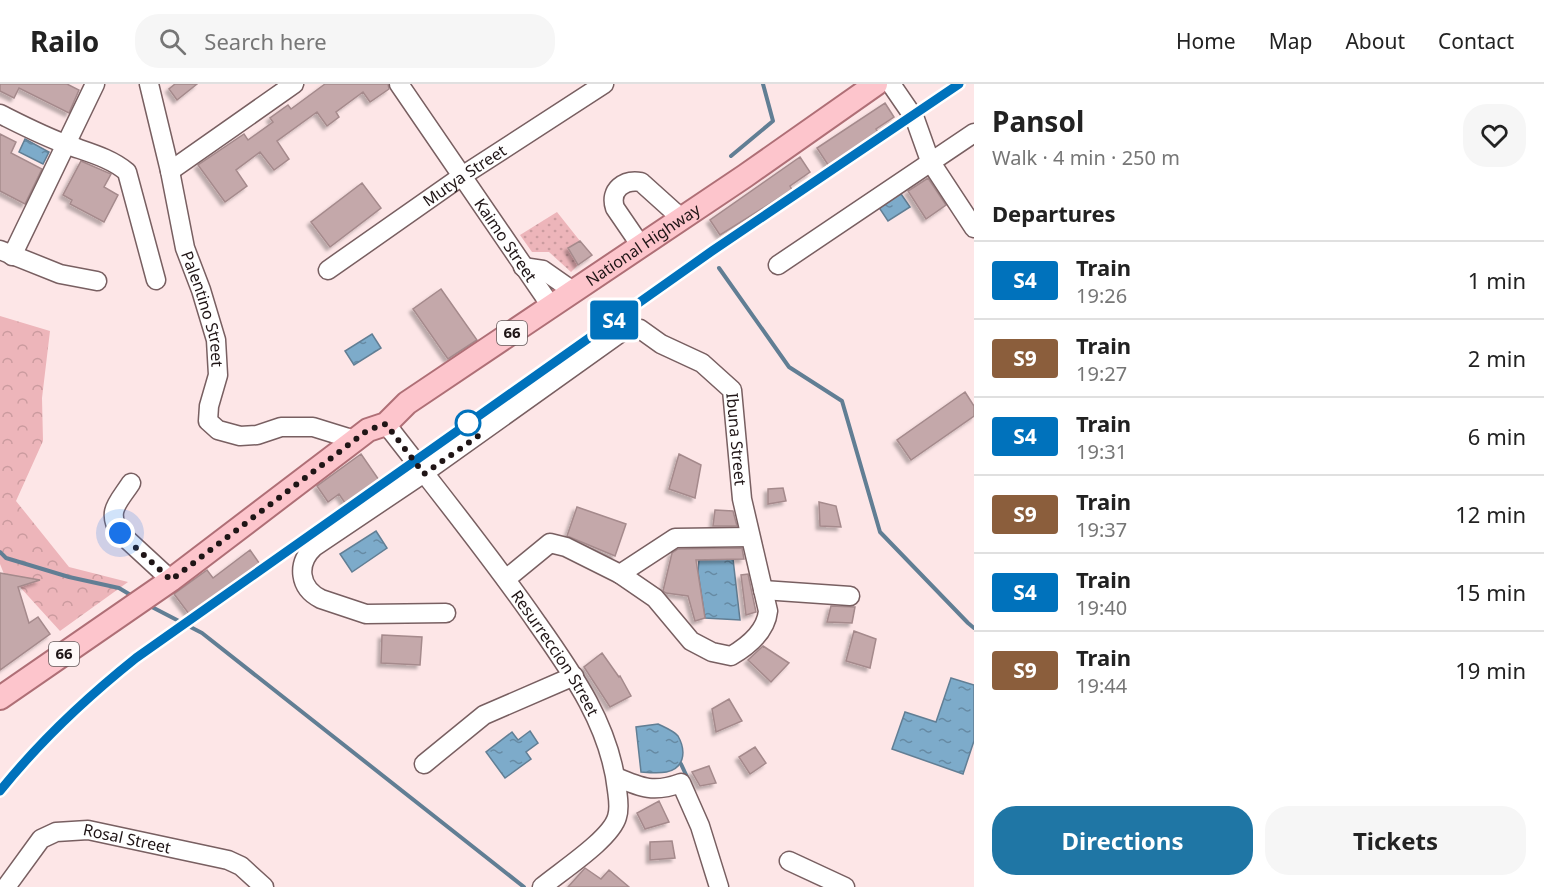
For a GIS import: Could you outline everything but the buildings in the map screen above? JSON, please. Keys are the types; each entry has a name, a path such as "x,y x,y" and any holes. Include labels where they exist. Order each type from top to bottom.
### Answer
{"main road":[{"name":"National Highway","path":"0,698 163,585 368,430 386,424 408,404 876,84"}],"street":[{"path":"95,84 67,145 6,253 60,274 97,281"},
{"name":"Palentino Street","path":"149,84 170,171 185,248 216,340 218,375 209,406 208,421 218,430 240,436 257,435 281,427 313,427 355,440"},
{"path":"170,171 294,84"},
{"name":"Kaimo Street","path":"399,84 551,306"},
{"name":"Mutya Street","path":"328,270 462,176 604,84"},
{"path":"891,84 915,119 930,161 974,228"},
{"path":"0,114 67,145 116,164 127,172 156,280"},
{"path":"778,265 974,132"},
{"path":"640,246 612,201 622,184 641,182 681,218"},
{"path":"523,267 543,270 573,291"},
{"name":"Ibuna Street","path":"446,613 366,614 314,596 304,584 302,577 305,557 314,547 424,474 629,328 640,329 661,344 702,363 732,390 742,499 768,611 764,624 752,641 731,656 712,652 690,641 655,598 620,574"},
{"name":"Resurreccion Street","path":"386,424 506,579 574,676 598,719 616,777 618,815 612,829 599,842 542,887"},
{"path":"131,483 113,513 114,524 163,585"},
{"path":"506,579 550,543 566,547 620,574 675,538 750,537"},
{"path":"763,590 850,597"},
{"path":"424,764 484,715 574,676"},
{"path":"616,777 646,789 667,788 681,783 700,826 719,887"},
{"name":"Rosal Street","path":"6,887 41,839 56,832 88,830 228,860 241,866 264,887"},
{"path":"789,861 844,887"}],"green space":[{"path":"557,212 580,241 569,248 578,265 571,272 549,252 532,252 520,235"},
{"path":"0,316 50,331 42,398 43,441 16,501 69,567 128,582 60,631 19,586 38,580 4,574 0,564"}],"water":[{"path":"25,139 49,152 43,164 19,152"},
{"path":"899,191 910,207 888,221 878,206"},
{"path":"372,334 381,348 354,365 345,351"},
{"path":"376,531 387,548 352,572 340,554"},
{"path":"733,559 740,620 705,618 698,572 699,560"},
{"path":"951,678 974,685 974,741 963,774 892,749 905,712 936,722"},
{"path":"658,724 678,736 683,753 682,759 671,771 641,772 636,727"},
{"path":"530,731 538,743 526,752 531,759 505,778 486,752 512,732 518,740"}],"waterway":[{"path":"731,156 773,121 763,84"},
{"path":"719,268 789,367 842,401 880,532 974,628"},
{"path":"0,552 6,558 69,577 119,588 134,597"},
{"path":"148,605 202,633 524,887"},
{"path":"681,764 688,779"}],"railway":[{"path":"0,791 65,721 136,658 712,251 959,84"}],"train":[{"name":"S4","path":"0,791 52,732 107,681 136,658 712,251 959,84"}],"route":[{"path":"120,533 171,580 368,430 386,424 424,474 481,434 468,423"}]}
